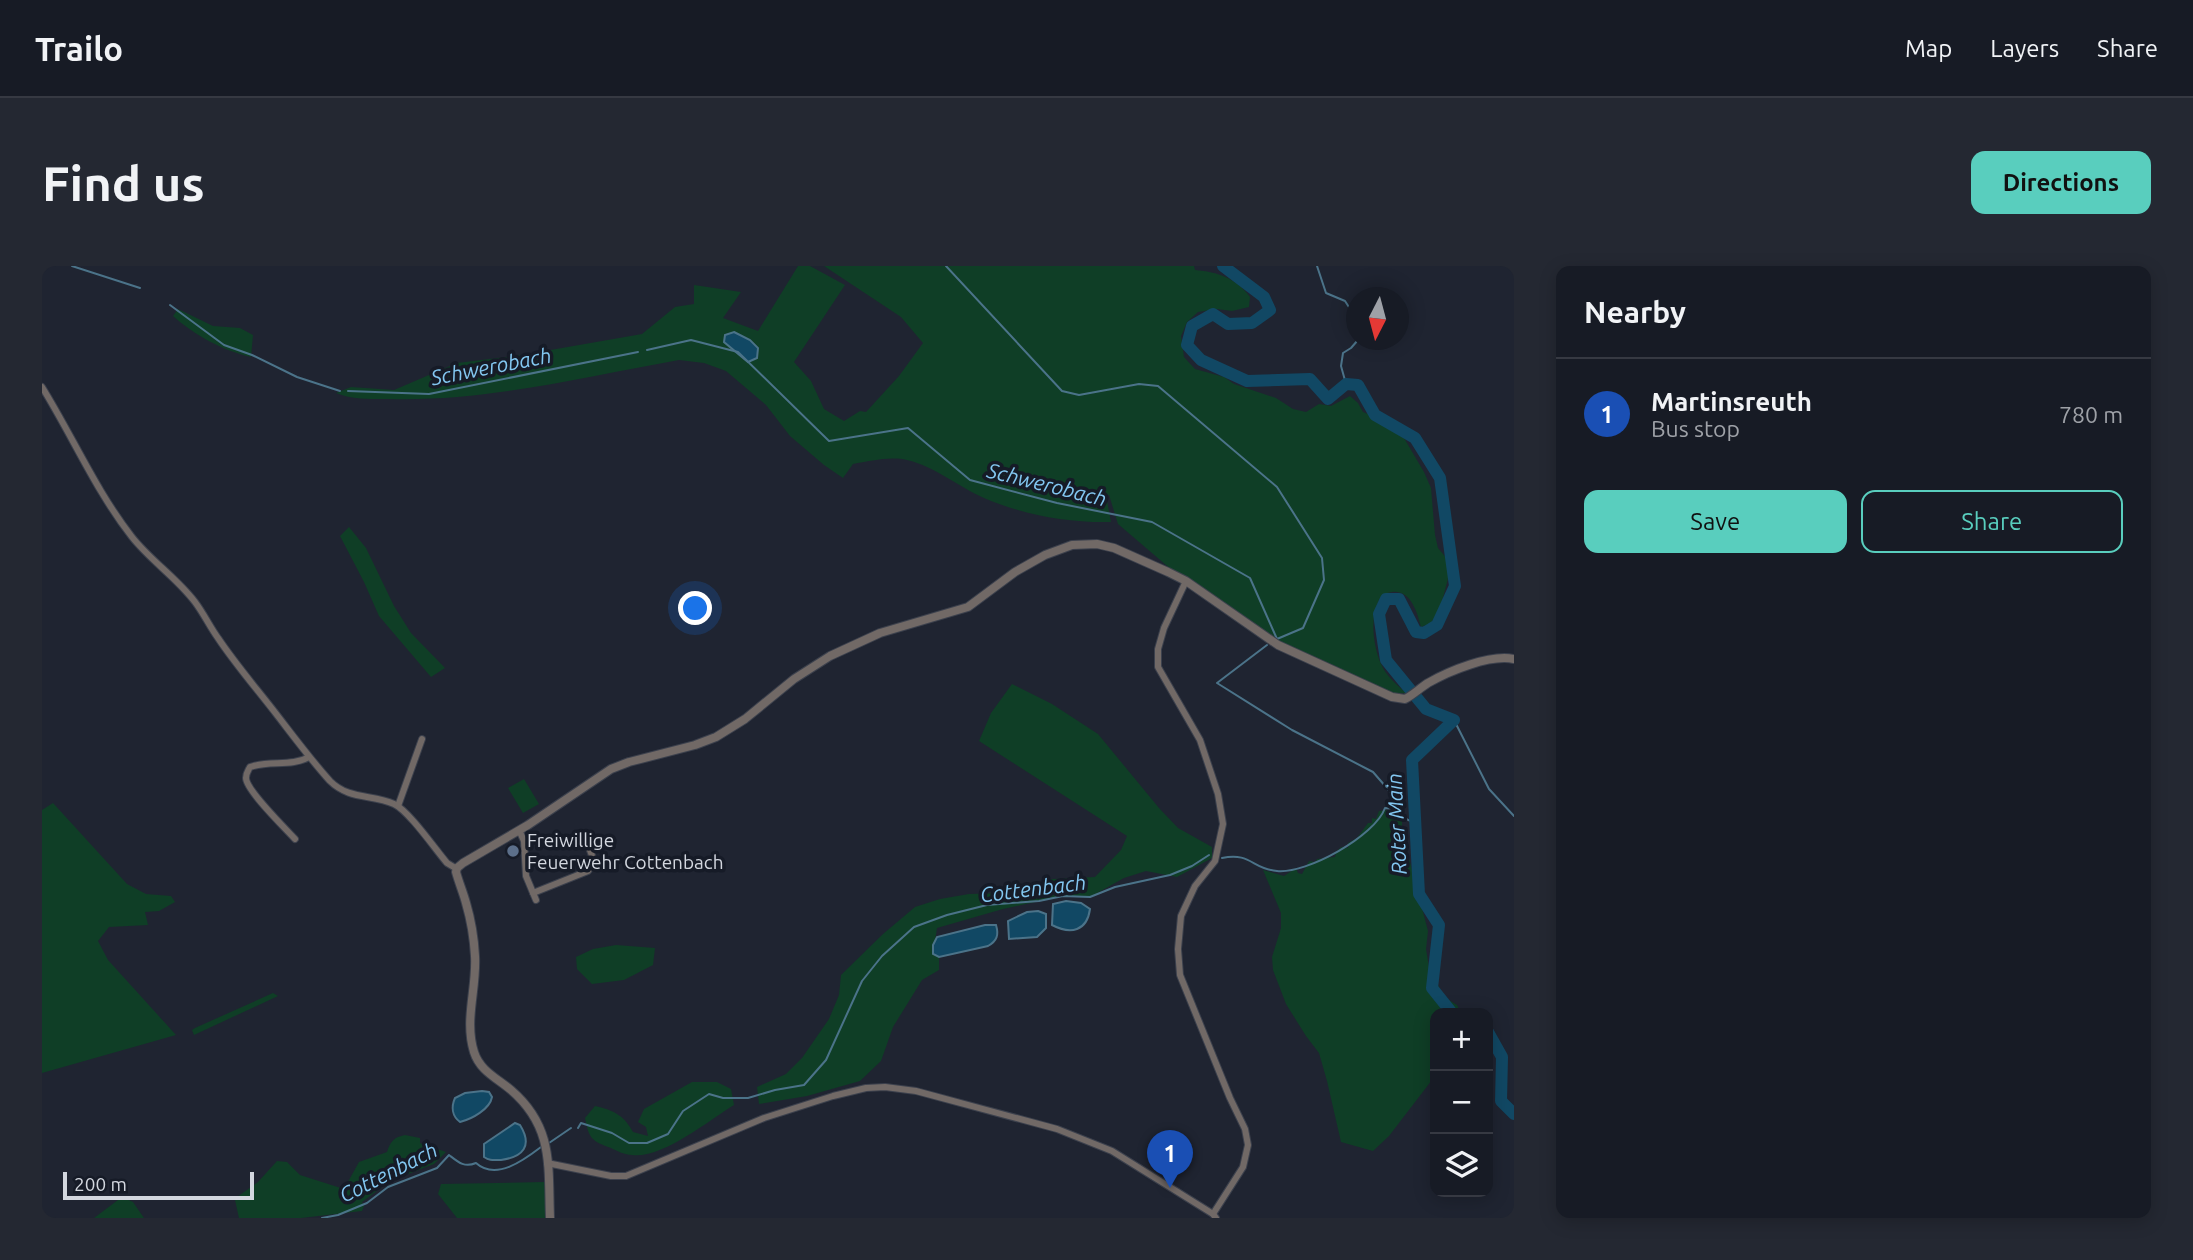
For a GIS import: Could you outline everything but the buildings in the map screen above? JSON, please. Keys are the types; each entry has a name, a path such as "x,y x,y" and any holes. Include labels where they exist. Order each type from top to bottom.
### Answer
{"street":[{"path":"42,387 94,482 132,537 196,603 232,658 309,757 333,784 342,790 398,806 447,863 457,869 469,917 475,958 470,1013 474,1054 482,1068 511,1090 536,1118 543,1133 550,1218"},
{"path":"457,869 611,769 716,737 746,719 794,679 830,656 880,633 968,607 1015,572 1056,551 1083,544 1114,548 1185,580 1278,645 1385,694 1405,699 1446,674 1494,658 1514,659"},
{"path":"547,1163 611,1177 626,1176 764,1118 833,1096 866,1088 886,1087 916,1091 1058,1129 1112,1151 1215,1216 1244,1167 1248,1145 1245,1129 1181,975 1178,949 1181,916 1195,886 1215,861 1223,824 1218,794 1200,740 1158,667 1158,649 1164,628 1185,580"},
{"path":"398,806 422,739"},
{"path":"295,839 265,807 247,783 246,775 250,767 257,765 300,761 309,757"},
{"path":"519,831 524,841 526,876 535,896 588,871 594,861 587,842"}],"green space":[{"path":"798,266 810,266 845,285 794,362 811,381 824,409 844,421 860,411 866,412 899,376 923,343 901,317 824,266 1194,266 1195,270 1219,274 1233,281 1250,297 1249,307 1232,311 1217,309 1198,312 1187,322 1181,336 1184,357 1195,369 1224,377 1234,384 1276,398 1293,409 1306,412 1319,404 1331,406 1350,396 1363,412 1375,417 1404,438 1431,488 1435,535 1438,548 1448,560 1450,571 1440,609 1431,623 1421,627 1408,598 1399,592 1392,592 1379,599 1373,627 1381,664 1406,693 1395,694 1283,645 1173,571 1118,524 1109,495 1106,495 1111,522 1079,521 1046,517 999,504 927,467 907,460 887,459 853,464 843,478 790,436 766,405 726,371 704,363 679,360 534,387 461,397 368,399 336,393 351,387 394,390 457,363 522,355 642,334 675,307 694,304 694,285 741,292 723,318 758,331"},
{"path":"178,309 213,326 240,328 253,335 251,357 220,346 190,330 173,316"},
{"path":"349,527 366,548 394,606 411,633 445,668 431,677 379,616 340,536"},
{"path":"1012,684 1052,704 1098,734 1178,828 1212,847 1212,858 1177,877 1146,871 1124,878 1090,897 1063,896 1003,909 937,928 933,954 939,957 939,970 922,980 893,1027 881,1061 860,1081 807,1096 759,1104 757,1087 786,1074 802,1058 829,1019 839,995 841,975 915,907 969,894 1005,893 1053,879 1095,877 1121,850 1127,836 979,741 991,713"},
{"path":"524,779 539,804 523,813 508,788"},
{"path":"53,803 127,884 146,894 171,896 175,902 159,911 145,912 148,925 109,927 98,941 108,960 176,1035 42,1073 42,810"},
{"path":"1391,810 1402,817 1402,832 1428,931 1426,949 1429,967 1444,997 1458,1008 1430,1008 1430,1083 1389,1136 1373,1151 1341,1142 1319,1053 1286,1004 1273,970 1272,957 1281,928 1281,913 1263,870 1284,876 1296,868 1298,873 1302,874 1309,861 1335,857 1341,847 1348,848 1348,843 1357,838 1368,823 1372,823 1372,818 1376,819 1379,811"},
{"path":"616,945 655,948 653,965 624,980 592,984 577,969 576,957 593,949"},
{"path":"273,993 278,996 194,1035 192,1030 195,1028"},
{"path":"692,1082 717,1082 731,1089 734,1105 684,1138 644,1155 621,1153 592,1138 585,1118 595,1106 617,1114 633,1132 648,1136 646,1127 638,1122 644,1109"},
{"path":"405,1135 420,1138 420,1143 446,1152 434,1164 390,1181 362,1202 362,1211 301,1218 239,1218 235,1200 237,1197 258,1182 277,1161 287,1162 300,1175 344,1189 359,1162 387,1152 393,1140"},
{"path":"545,1182 546,1218 457,1218 438,1194 441,1184"},
{"path":"122,1197 133,1202 144,1218 94,1218"}],"water":[{"path":"734,332 750,340 758,348 757,358 748,362 724,342 725,335"},
{"path":"1066,901 1081,903 1090,909 1085,922 1077,929 1066,930 1052,925 1053,904"},
{"path":"1038,911 1046,914 1046,928 1037,937 1009,939 1008,921 1027,912"},
{"path":"985,925 996,925 997,929 995,940 988,946 939,957 933,954 937,937"},
{"path":"489,1092 492,1097 488,1106 475,1116 460,1122 453,1111 455,1098 465,1093"},
{"path":"515,1123 520,1125 524,1132 524,1149 515,1156 501,1160 484,1157 484,1144"}],"waterway":[{"name":"Schwerobach","path":"72,266 140,288"},
{"name":"Schwerobach","path":"647,350 691,340 738,352 829,441 908,428 970,480 1057,503 1152,522 1250,578 1277,639 1303,628 1324,580 1322,558 1277,487 1158,386 1139,384 1079,395 1062,391 946,266"},
{"name":"Roter Main","path":"1223,266 1264,297 1270,310 1252,323 1228,324 1213,314 1192,326 1187,345 1201,360 1247,381 1310,379 1328,399 1346,384 1358,385 1375,415 1415,438 1440,478 1455,586 1437,625 1424,633 1416,632 1399,599 1386,599 1379,614 1386,660 1426,709 1454,720 1412,760 1419,894 1439,925 1432,988 1448,1008"},
{"path":"1317,266 1326,293 1346,303"},
{"name":"Schwerobach","path":"170,305 224,345 297,377 340,391"},
{"path":"1346,384 1341,366 1343,353 1348,350"},
{"name":"Schwerobach","path":"348,391 429,394 638,352"},
{"path":"1267,645 1217,683 1292,730 1373,772 1393,795 1392,808"},
{"path":"1454,720 1489,789 1514,816"},
{"name":"Cottenbach","path":"1222,858 1239,857 1269,870 1290,870 1322,860 1354,841 1379,819 1385,808 1394,810 1414,822"},
{"name":"Cottenbach","path":"578,1128 581,1123 612,1133 629,1143 647,1143 668,1134 683,1111 709,1094 723,1098 748,1098 804,1085 826,1060 862,981 882,956 914,927 987,905 1039,901 1063,896 1090,897 1115,887 1170,875 1209,855"},
{"name":"Roter Main","path":"1493,1041 1502,1057 1501,1101 1514,1114"},
{"name":"Cottenbach","path":"549,1143 571,1128"},
{"name":"Cottenbach","path":"322,1218 338,1215 367,1203 388,1187 437,1168 449,1155 465,1165 476,1163 492,1170 510,1167 541,1147"}],"place":[{"name":"Freiwillige Feuerwehr Cottenbach","path":"513,851"},
{"name":"Martinsreuth","path":"1170,1188"}]}
